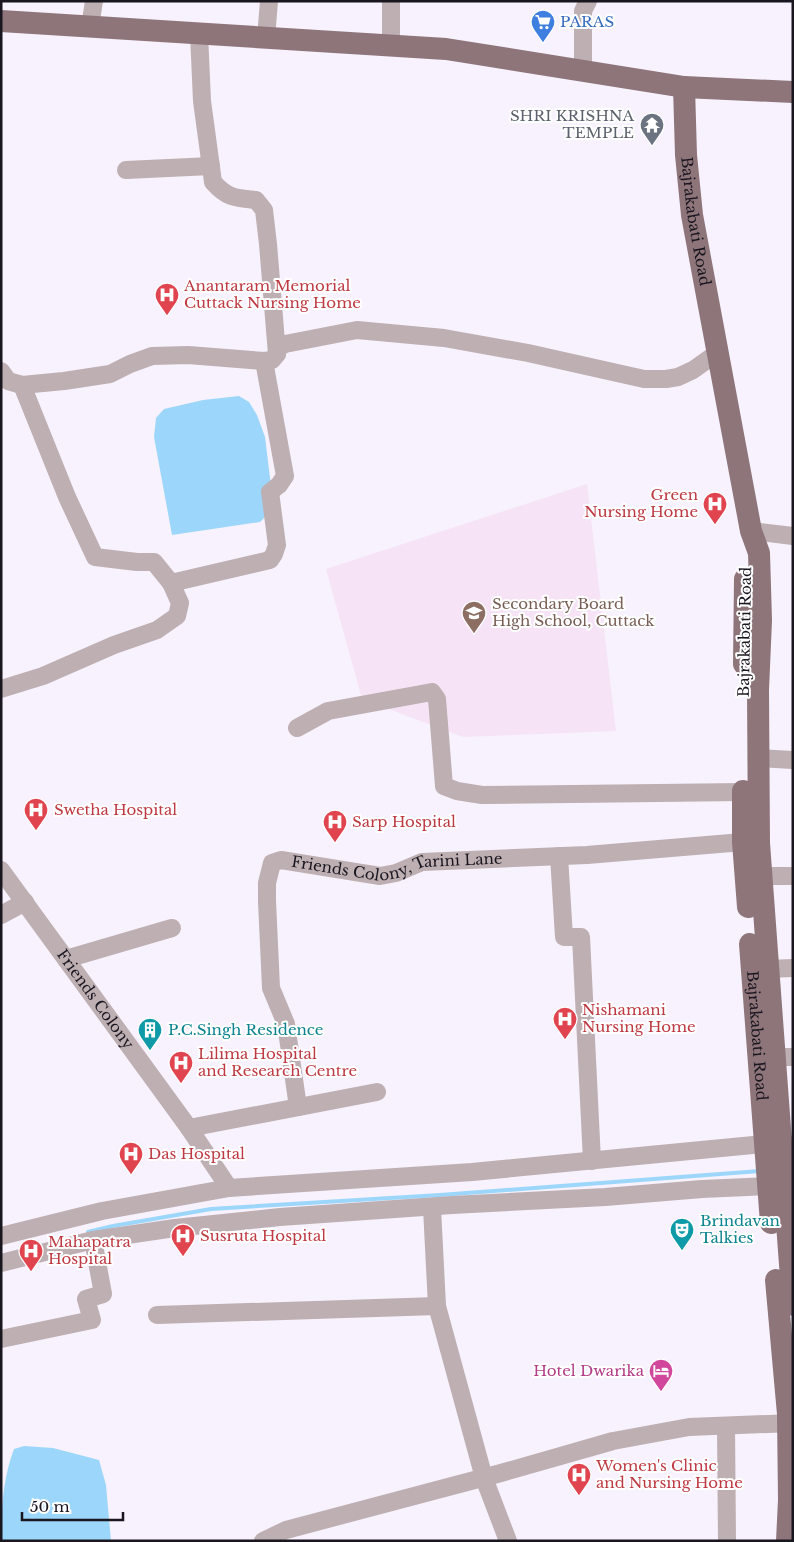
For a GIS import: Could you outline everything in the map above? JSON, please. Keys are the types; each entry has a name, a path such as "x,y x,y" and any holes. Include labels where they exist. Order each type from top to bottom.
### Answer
{"main road":[{"path":"1,22 446,49 684,87 793,92"},
{"name":"Bajrakabati Road","path":"684,87 686,155 692,215 751,531 759,552 761,620 758,758 761,876 768,969 783,1057 773,1180 790,1423 789,1500 786,1541"},
{"name":"Bajrakabati Road","path":"751,531 745,552 743,842 777,1146"},
{"name":"Bajrakabati Road","path":"773,1180 793,1305"}],"street":[{"path":"90,27 94,1"},
{"path":"266,38 270,1"},
{"path":"391,46 392,1"},
{"path":"583,71 583,11 588,1"},
{"path":"171,583 270,560 277,545 270,492 279,485 285,476 270,358 268,244 264,210 256,200 234,198 221,191 213,182 202,101 199,34"},
{"path":"126,170 211,166"},
{"path":"270,358 278,348 285,344 357,330 444,338 528,353 644,379 678,377 693,370 717,353"},
{"path":"1,371 8,381 22,385 110,374 152,356 188,355 270,358"},
{"path":"1,689 44,676 114,645 157,630 177,616 180,603 171,583 154,562 95,557 67,497 22,385"},
{"path":"751,531 793,536"},
{"path":"297,728 328,711 432,692 437,699 444,786 457,791 482,795 743,792"},
{"path":"758,758 793,760"},
{"name":"Friends Colony, Tarini Lane","path":"298,1107 286,1024 271,988 267,883 272,863 281,860 380,876 396,873 422,862 559,856 743,842"},
{"path":"559,856 564,938 581,937 592,1161"},
{"name":"Friends Colony","path":"1,870 189,1128 230,1188"},
{"path":"761,876 793,876"},
{"path":"1,915 24,902"},
{"path":"66,959 172,928"},
{"path":"768,969 793,968"},
{"path":"189,1128 378,1092"},
{"path":"1,1236 102,1211 230,1188 472,1172 777,1146"},
{"path":"1,1263 93,1240 175,1228 280,1217 605,1197 702,1189 773,1180"},
{"path":"432,1208 437,1306 484,1478 508,1541"},
{"path":"1,1339 92,1320 86,1299 103,1294 93,1240"},
{"path":"157,1315 437,1306"},
{"path":"263,1541 286,1530 484,1478 613,1441 689,1427 790,1423"},
{"path":"726,1426 727,1541"}],"shaded area":[{"name":"Secondary Board High School, Cuttack","path":"587,484 616,731 463,737 362,699 326,569"}],"water":[{"path":"239,396 249,402 257,415 265,437 272,494 269,513 260,522 172,535 154,437 156,418 164,409 203,400"},
{"path":"24,1446 53,1448 99,1460 106,1485 111,1541 1,1541 2,1506 7,1471 14,1449"}],"waterway":[{"path":"88,1232 211,1209 440,1195 760,1171"}],"place":[{"name":"PARAS","path":"543,43"},
{"name":"SHRI KRISHNA TEMPLE","path":"652,146"},
{"name":"Anantaram Memorial Cuttack Nursing Home","path":"167,316"},
{"name":"Green Nursing Home","path":"715,525"},
{"name":"Secondary Board High School, Cuttack","path":"474,634"},
{"name":"Swetha Hospital","path":"36,831"},
{"name":"Sarp Hospital","path":"335,843"},
{"name":"Nishamani Nursing Home","path":"565,1040"},
{"name":"P.C.Singh Residence","path":"150,1051"},
{"name":"Lilima Hospital and Research Centre","path":"181,1084"},
{"name":"Das Hospital","path":"131,1175"},
{"name":"Brindavan Talkies","path":"682,1251"},
{"name":"Susruta Hospital","path":"183,1257"},
{"name":"Mahapatra Hospital","path":"31,1272"},
{"name":"Hotel Dwarika","path":"661,1392"},
{"name":"Women's Clinic and Nursing Home","path":"579,1496"}]}
